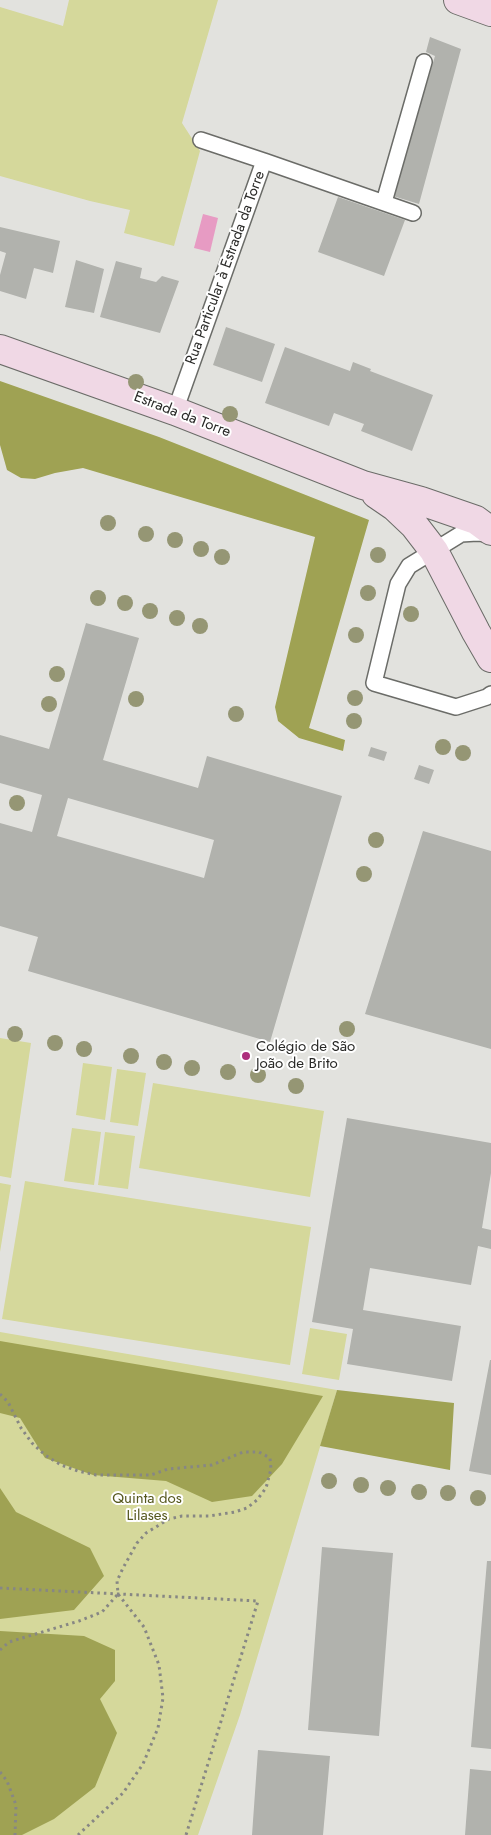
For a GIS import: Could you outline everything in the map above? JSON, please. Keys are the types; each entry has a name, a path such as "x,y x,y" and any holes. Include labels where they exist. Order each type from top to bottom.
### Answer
{"street":[{"path":"458,0 491,12"},
{"name":"Estrada da Torre","path":"0,349 175,411 363,485 421,501 476,520 491,533"},
{"name":"Estrada da Torre","path":"363,485 395,507 414,525 434,551 491,658"}],"lane":[{"path":"384,202 424,62"},
{"path":"201,140 264,161"},
{"name":"Rua Particular à Estrada da Torre","path":"175,411 264,161 413,213"},
{"name":"Estrada da Torre","path":"491,533 461,534 409,566 398,584 374,682 456,707 491,694"}],"path":[{"path":"0,1394 8,1402 21,1428 32,1443 45,1455 61,1465 78,1471 96,1475 151,1475 168,1469 212,1465 243,1452 259,1452 270,1458 266,1488 257,1500 246,1508 235,1512 209,1516 182,1516 169,1519 146,1533 137,1543 123,1568 117,1581 118,1594 144,1627 159,1665 163,1698 162,1706 158,1728 143,1764 123,1793 78,1835"},
{"path":"0,1588 258,1600 186,1835"},
{"path":"0,1650 9,1642 79,1621 102,1612 118,1594"},
{"path":"0,1772 7,1781 16,1805 15,1835"}],"green space":[{"path":"69,0 218,0 182,123 200,151 174,246 124,233 130,210 0,176 0,7 63,26"},
{"path":"0,381 159,437 369,520 309,728 345,740 343,751 299,738 278,721 275,707 315,537 83,468 35,479 21,478 7,470 0,445"},
{"path":"0,1038 31,1043 11,1178 0,1176"},
{"path":"83,1063 112,1067 105,1120 76,1115"},
{"path":"117,1069 146,1073 138,1126 110,1122"},
{"path":"153,1083 324,1111 310,1197 139,1168"},
{"path":"72,1128 101,1132 94,1185 64,1181"},
{"path":"105,1132 135,1136 128,1189 98,1185"},
{"path":"25,1181 311,1227 290,1365 2,1319"},
{"path":"0,1183 11,1185 0,1252"},
{"path":"310,1328 347,1334 339,1380 302,1374"},
{"name":"Quinta dos Lilases","path":"0,1332 337,1390 240,1715 198,1835 0,1835"},
{"path":"0,1341 323,1396 282,1464 252,1496 212,1502 166,1481 93,1475 45,1458 20,1418 0,1413"},
{"path":"337,1390 454,1403 450,1470 320,1446"},
{"path":"0,1488 16,1512 90,1548 104,1576 74,1610 0,1619"},
{"path":"0,1631 84,1636 115,1650 115,1681 100,1699 117,1733 95,1787 54,1819 22,1835 0,1835"}],"shaded area":[{"path":"203,214 218,218 210,252 194,248"}],"building":[{"path":"430,37 461,49 419,204 393,196 435,56 426,52"},
{"path":"338,197 405,220 384,276 318,252"},
{"path":"0,227 60,241 53,273 34,268 26,299 0,291 0,275 6,253 0,251"},
{"path":"76,260 104,269 94,313 65,307"},
{"path":"116,261 142,268 140,278 156,282 162,276 179,281 160,333 100,317"},
{"path":"226,327 275,344 262,382 213,365"},
{"path":"285,347 350,371 353,362 371,369 370,371 433,395 412,451 361,431 364,424 334,413 329,426 265,403"},
{"path":"86,623 139,638 103,760 198,788 207,756 342,796 270,1042 28,971 38,937 0,926 0,823 32,832 42,795 0,783 0,735 49,749","holes":["68,798 214,840 204,878 57,836"]},
{"path":"371,747 387,752 384,761 368,756"},
{"path":"419,765 434,770 429,784 414,779"},
{"path":"423,831 491,851 491,1049 365,1014"},
{"path":"347,1118 491,1143 491,1173 482,1228 491,1230 491,1249 478,1246 471,1285 370,1268 363,1310 461,1326 452,1381 347,1364 353,1329 312,1322"},
{"path":"491,1360 491,1475 469,1471"},
{"path":"322,1547 393,1553 379,1736 308,1730"},
{"path":"487,1561 491,1561 491,1749 471,1747"},
{"path":"258,1750 330,1756 323,1835 252,1835"},
{"path":"470,1769 491,1771 491,1835 465,1835"}],"place":[{"name":"Colégio de São João de Brito","path":"246,1056"}]}
